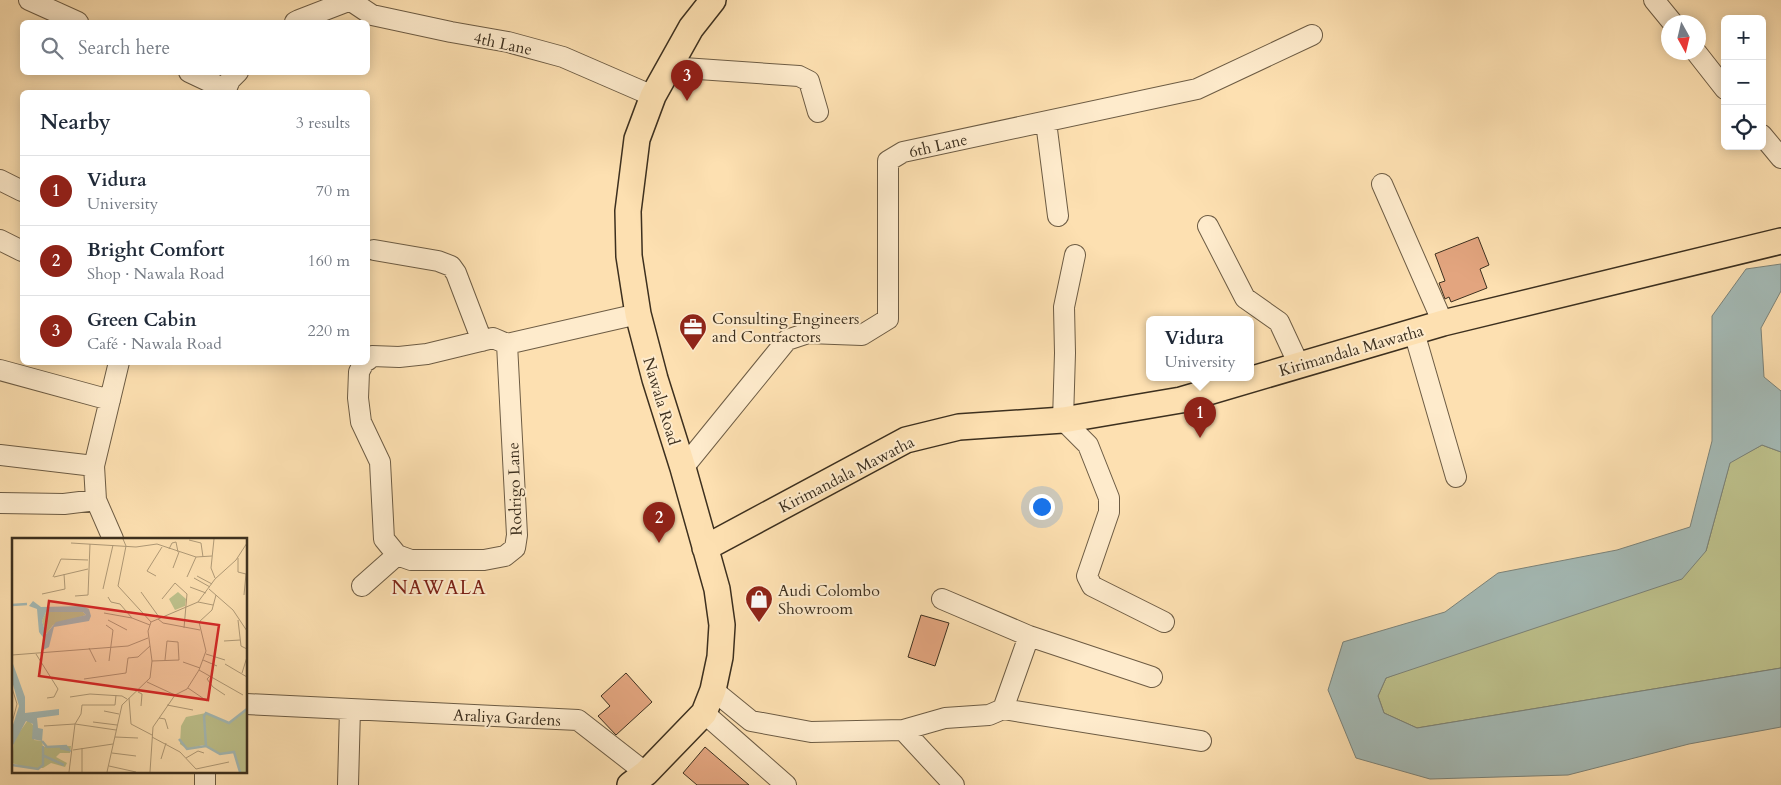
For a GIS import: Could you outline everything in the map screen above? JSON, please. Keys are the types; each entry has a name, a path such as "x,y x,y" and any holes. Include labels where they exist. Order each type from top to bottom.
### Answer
{"main road":[{"name":"Nawala Road","path":"638,779 704,713 713,690 720,657 722,625 717,589 683,468 655,379 638,314 629,256 628,211 637,139 653,96 691,28 713,0"},
{"name":"Kirimandala Mawatha","path":"1254,378 1443,323 1781,241"},
{"name":"Kirimandala Mawatha","path":"705,548 906,440 959,427 1063,420 1181,400 1245,381"}],"street":[{"path":"29,0 74,20"},
{"path":"298,20 351,0"},
{"name":"4th Lane","path":"351,0 372,15 508,42 564,57 653,96"},
{"path":"1654,0 1666,15"},
{"name":"6th Lane","path":"683,468 787,340 808,333 862,335 888,319 888,161 903,152 1197,89 1312,35"},
{"path":"1702,60 1721,83"},
{"path":"669,67 799,76 809,81 818,112"},
{"path":"194,75 223,90"},
{"path":"225,90 230,80 235,75"},
{"path":"1046,122 1058,216"},
{"path":"1766,140 1781,158"},
{"path":"0,180 20,190"},
{"path":"1382,184 1443,323"},
{"path":"1208,226 1245,298 1280,322 1299,365"},
{"path":"0,240 20,248"},
{"path":"374,250 438,260 451,266 456,272 482,341"},
{"path":"1075,255 1064,307 1063,420 1088,445 1109,498 1110,512 1087,576 1092,586 1164,622"},
{"path":"370,358 372,356 399,357 427,354 492,338 507,344 638,314"},
{"path":"1414,332 1456,477"},
{"name":"Rodrigo Lane","path":"397,555 411,560 484,560 505,556 515,548 518,535 507,344"},
{"path":"113,538 96,500 94,466 118,365"},
{"path":"362,365 359,372 358,398 361,422 380,462 384,539 397,555 362,586"},
{"path":"0,370 110,400"},
{"path":"0,455 94,466"},
{"path":"0,503 64,504 96,500"},
{"path":"942,599 1029,636 1152,677"},
{"path":"1003,708 1029,636"},
{"path":"713,690 751,721 811,732 903,730 945,718 988,715 1003,708 1201,741"},
{"name":"Araliya Gardens","path":"248,704 578,720 638,779"},
{"path":"348,785 350,709"},
{"path":"704,713 786,785"},
{"path":"903,730 954,785"},
{"path":"204,772 205,785"}],"green space":[{"path":"1762,445 1781,452 1781,668 1417,728 1384,713 1378,696 1386,678 1706,551 1730,462"}],"water":[{"path":"1781,264 1781,291 1761,328 1764,377 1781,391 1781,452 1762,445 1730,463 1706,551 1682,579 1386,678 1378,696 1384,713 1417,728 1781,668 1781,727 1689,744 1568,775 1430,779 1356,758 1328,690 1343,642 1445,612 1498,573 1617,550 1690,527 1712,441 1712,316 1746,269"}],"building":[{"path":"1478,237 1489,265 1480,269 1487,288 1451,302 1449,297 1445,299 1439,283 1445,281 1435,254"},
{"path":"921,615 949,623 935,666 908,657"},
{"path":"626,673 652,702 616,735 598,716 610,706 601,696"},
{"path":"705,747 749,785 697,785 683,773"}],"place":[{"name":"Green Cabin","path":"687,101"},
{"name":"Consulting Engineers and Contractors","path":"693,351"},
{"name":"Vidura","path":"1200,438"},
{"name":"Bright Comfort","path":"659,543"},
{"name":"Audi Colombo Showroom","path":"759,623"}],"district":[{"name":"NAWALA","path":"439,587"}]}
